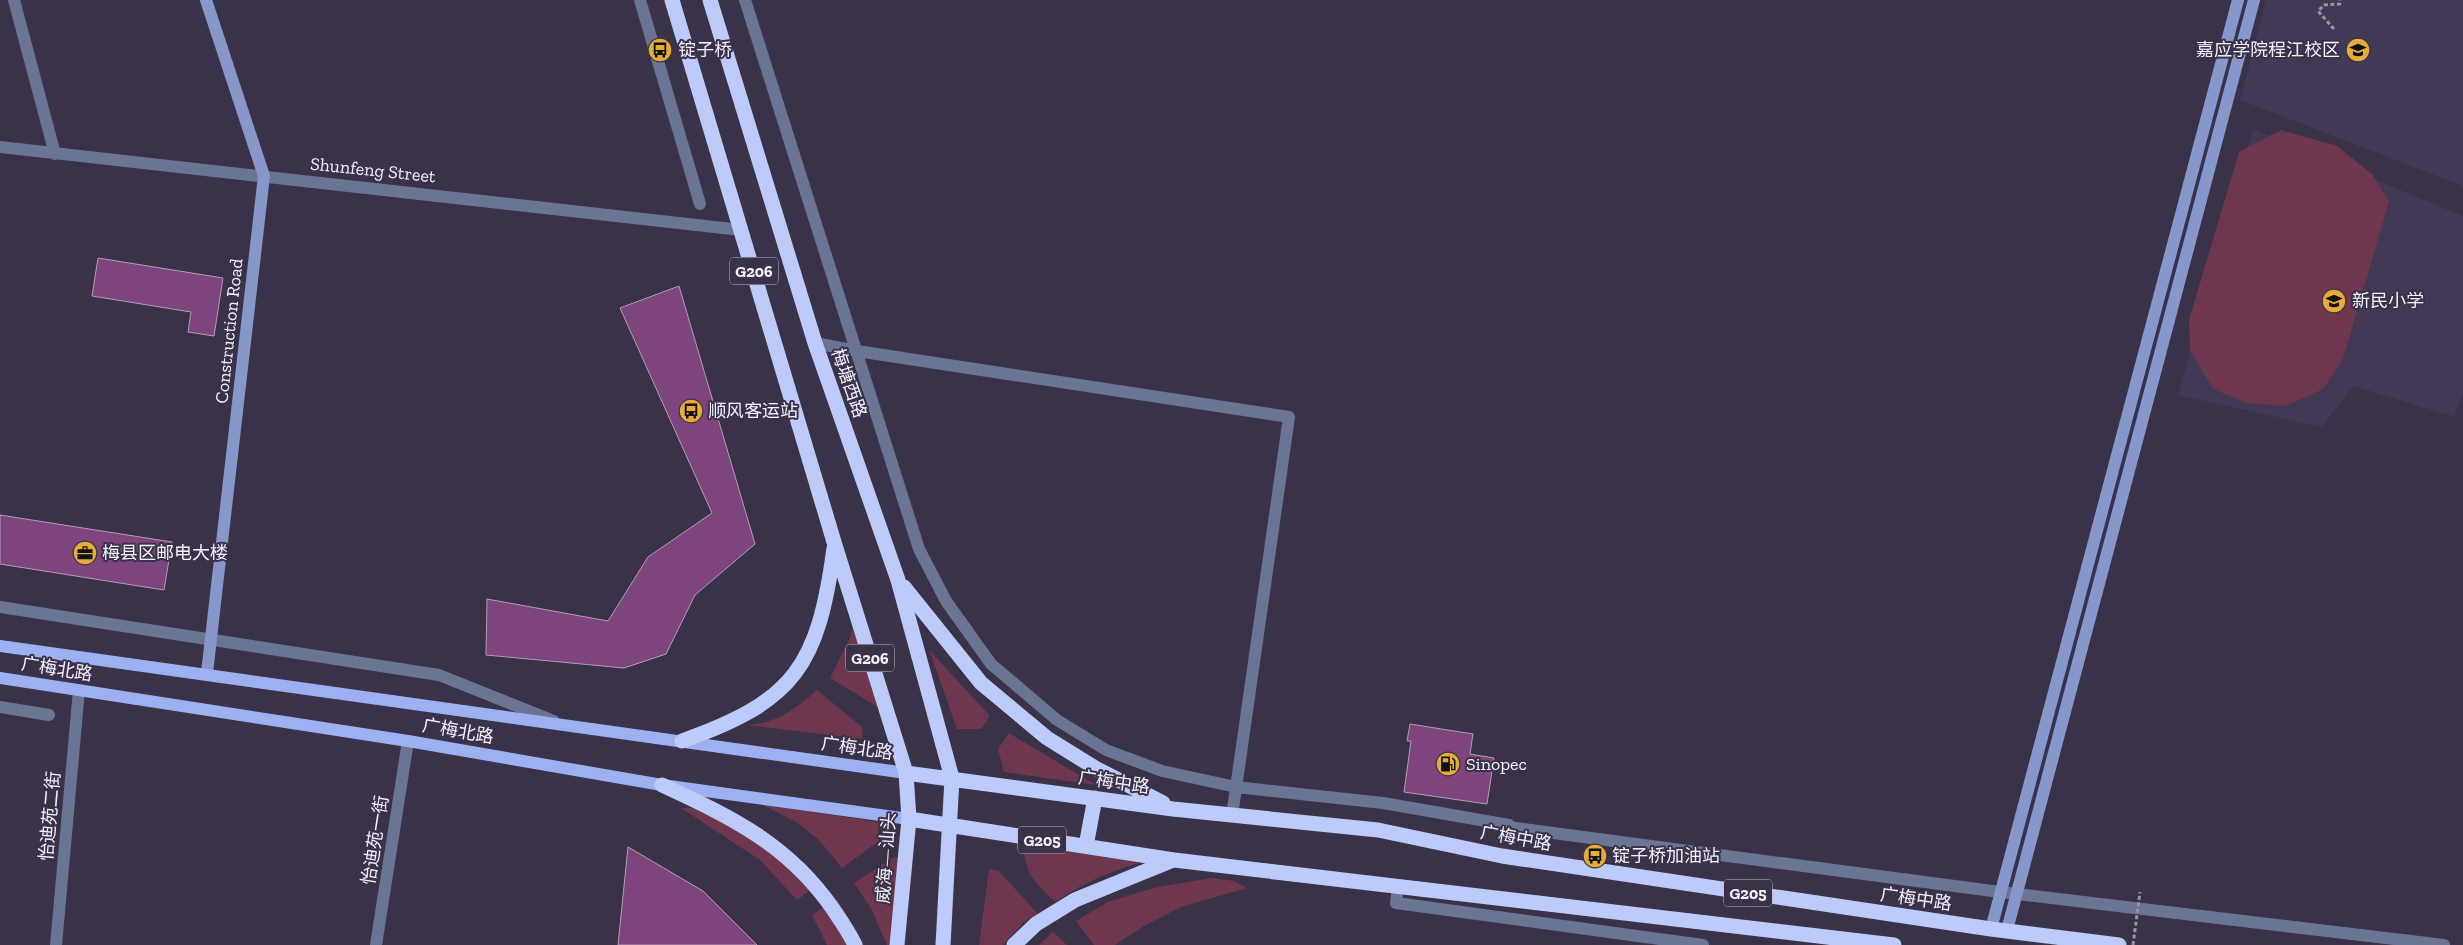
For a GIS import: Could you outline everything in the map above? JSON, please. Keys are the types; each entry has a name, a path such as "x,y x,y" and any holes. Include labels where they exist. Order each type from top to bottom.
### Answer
{"highway":[{"name":"G206","path":"672,0 834,542 906,773"},
{"name":"梅塘西路","path":"710,0 815,343 898,580 952,778"},
{"path":"682,741 722,727 746,714 774,696 792,679 807,656 818,629 827,599 834,542"},
{"path":"898,580 946,642 981,683 1047,738 1097,769 1173,808"},
{"name":"广梅中路","path":"906,773 1232,816 1378,830 1502,856 1991,929 2119,945"},
{"name":"威海—汕头","path":"898,945 909,820 906,773"},
{"name":"G206","path":"943,945 952,778"},
{"path":"662,785 726,814 777,847 820,890 855,945"},
{"path":"1086,846 1095,798"},
{"name":"G205","path":"909,820 1174,860 1894,945"},
{"path":"1014,945 1036,924 1075,900 1174,860"}],"main road":[{"name":"广梅北路","path":"0,646 207,673 567,727 682,741 906,773"},
{"name":"广梅北路","path":"0,678 408,741 662,785 909,820"}],"street":[{"path":"14,0 55,154"},
{"name":"Construction Road","path":"206,0 264,176 207,673"},
{"path":"640,0 700,204"},
{"path":"745,0 919,548 946,601 990,664 1057,720 1106,750 1162,771 1236,787 1383,803 1509,825 1508,827 2000,892 2444,945"},
{"path":"1991,929 2238,0"},
{"path":"2007,930 2254,0"},
{"name":"Shunfeng Street","path":"0,147 741,230"},
{"path":"815,343 857,351 1289,416 1232,816"},
{"path":"0,607 439,675 567,727"},
{"name":"怡迪苑二街","path":"56,945 79,690"},
{"path":"0,707 49,714"},
{"name":"怡迪苑一街","path":"376,945 408,741"},
{"path":"1398,886 1396,903 1703,945"}],"path":[{"path":"2334,29 2318,12 2324,5 2340,2"},
{"path":"2134,945 2140,892"}],"shaded area":[{"name":"嘉应学院程江校区","path":"2266,0 2463,0 2463,186 2240,100"},
{"name":"新民小学","path":"2253,129 2463,216 2463,393 2454,417 2354,386 2321,427 2178,395"},
{"path":"2281,130 2337,146 2372,174 2389,201 2343,359 2323,389 2286,406 2246,403 2213,389 2190,350 2189,320 2239,152"},
{"path":"856,616 894,717 830,678 849,640"},
{"path":"929,650 990,716 981,729 957,729"},
{"path":"817,690 862,727 863,739 748,725 767,722 785,714"},
{"path":"1009,733 1096,785 1004,772 998,749"},
{"path":"761,804 878,822 879,841 842,868 819,840 796,822"},
{"path":"681,808 698,808 783,847 807,865 821,882 797,900 760,860"},
{"path":"1024,845 1145,861 1098,878 1055,902 1032,877 1026,864"},
{"path":"894,857 905,859 898,945 887,945 872,910 854,883"},
{"path":"989,869 999,871 1038,914 1026,920 1003,945 979,945"},
{"path":"1212,878 1234,881 1247,888 1181,907 1144,926 1115,945 1094,945 1076,921 1108,902 1157,887"},
{"path":"837,899 864,945 827,945 812,915"},
{"path":"1053,932 1067,945 1039,945"}],"building":[{"path":"98,258 223,278 214,336 188,332 191,312 92,296"},
{"name":"顺风客运站","path":"679,286 755,544 695,595 666,654 624,668 486,655 487,599 608,621 648,557 712,513 620,308"},
{"name":"梅县区邮电大楼","path":"0,515 172,542 164,590 0,564"},
{"path":"1410,724 1473,734 1470,754 1494,758 1487,804 1404,792 1411,741 1407,741"},
{"path":"628,847 703,891 757,945 618,945"}],"place":[{"name":"锭子桥","path":"660,50"},
{"name":"嘉应学院程江校区","path":"2358,50"},
{"name":"新民小学","path":"2334,301"},
{"name":"顺风客运站","path":"691,411"},
{"name":"梅县区邮电大楼","path":"85,553"},
{"name":"Sinopec","path":"1448,764"},
{"name":"锭子桥加油站","path":"1595,856"}]}
